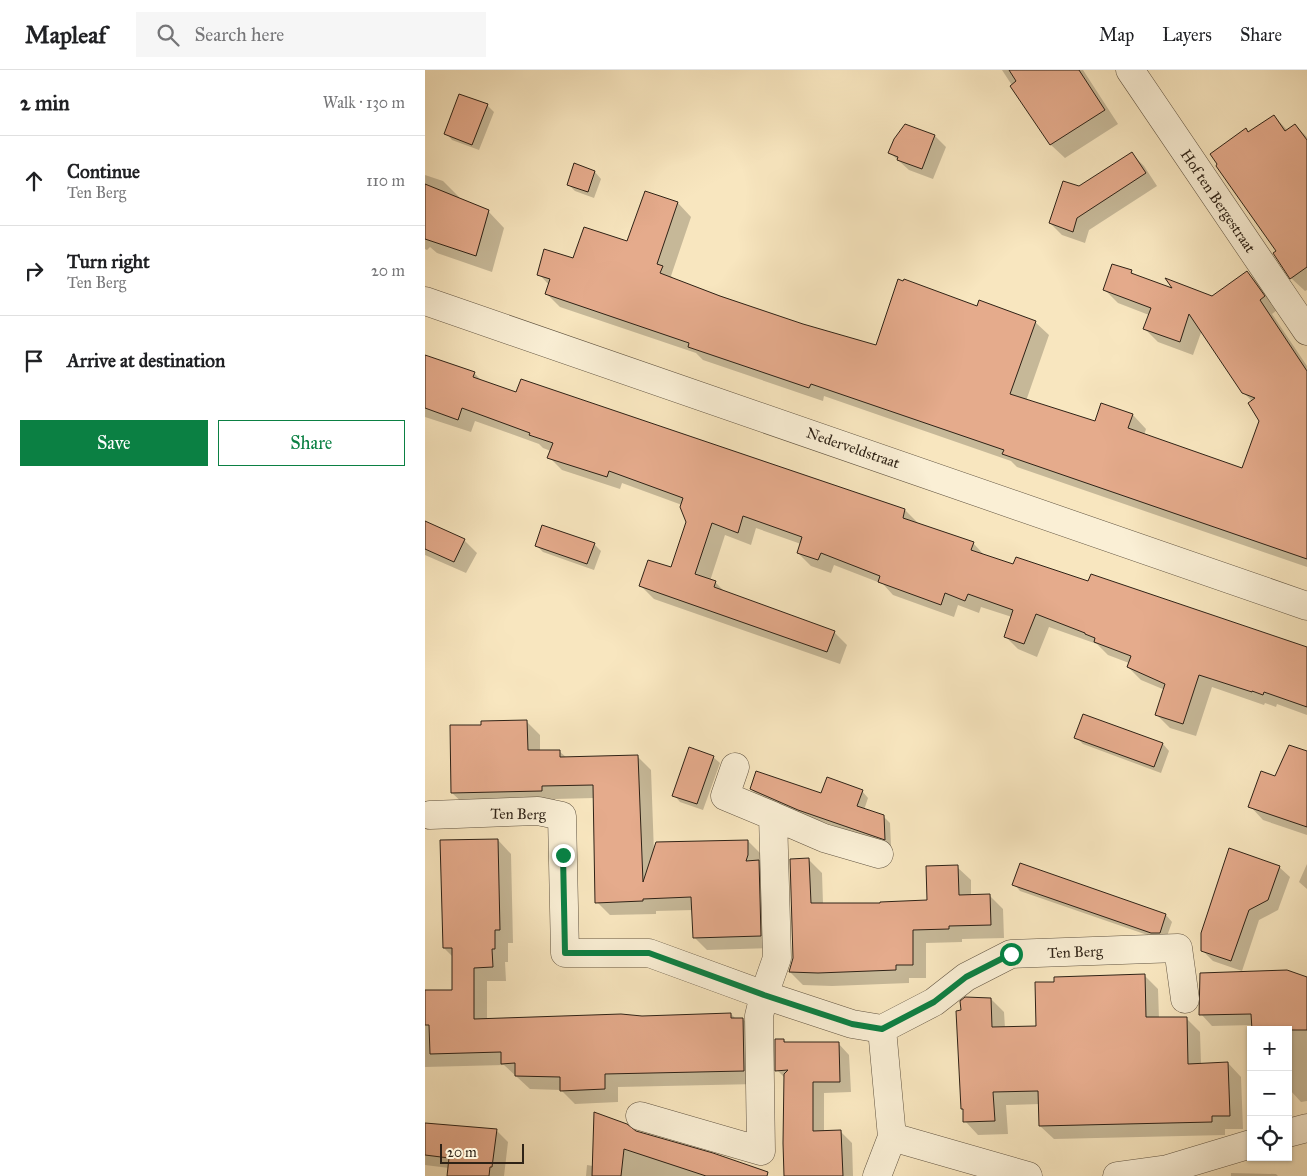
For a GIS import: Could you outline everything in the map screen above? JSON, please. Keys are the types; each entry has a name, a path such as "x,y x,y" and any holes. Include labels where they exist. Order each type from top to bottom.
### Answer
{"street":[{"name":"Hof ten Bergestraat","path":"1129,70 1307,331"},
{"name":"Nederveldstraat","path":"425,301 1307,606"},
{"path":"1281,596 1307,585"},
{"path":"735,767 725,796 823,838 879,854"},
{"name":"Ten Berg","path":"430,815 538,811 562,816 565,953 649,953 764,995 852,1024 882,1029 934,1002 966,977 1011,954 1178,948 1185,999"},
{"path":"640,1116 761,1151 759,1016 777,958 773,816"},
{"path":"877,1176 892,1137 882,1029"},
{"path":"1292,1132 1307,1128"},
{"path":"892,1137 1029,1176"},
{"path":"1117,1176 1168,1169 1247,1145"}],"building":[{"path":"1009,70 1079,70 1105,110 1050,145 1010,86 1016,81"},
{"path":"459,94 488,104 472,145 444,134"},
{"path":"1274,115 1285,131 1295,124 1307,140 1307,267 1290,279 1273,253 1276,251 1216,166 1217,164 1210,154 1246,128 1248,132"},
{"path":"905,124 935,135 922,169 897,160 898,157 888,153 894,139"},
{"path":"1132,152 1146,173 1077,218 1073,232 1049,223 1063,181 1079,186"},
{"path":"574,163 595,171 588,192 567,185"},
{"path":"425,184 489,210 476,256 425,239"},
{"path":"645,191 678,202 657,264 663,266 660,273 720,296 803,324 876,345 898,279 903,281 904,279 977,306 979,300 1036,321 1010,394 1095,421 1101,403 1133,414 1128,428 1242,468 1259,421 1248,403 1255,398 1242,393 1189,314 1180,342 1143,329 1151,308 1103,290 1112,264 1132,270 1131,273 1172,288 1165,278 1212,296 1247,271 1265,296 1260,300 1307,371 1307,559 1002,454 1004,450 811,384 809,388 688,347 689,343 545,294 550,279 537,275 544,249 573,258 584,227 627,241"},
{"path":"425,355 475,372 473,377 516,392 521,379 905,509 903,518 974,542 971,550 1013,564 1016,557 1088,581 1091,574 1307,647 1307,707 1264,692 1263,695 1199,675 1183,724 1155,715 1165,684 1127,667 1131,656 1094,642 1095,638 1085,633 1036,614 1024,644 1004,637 1013,610 968,594 965,601 945,593 941,605 878,582 880,576 821,553 818,560 797,553 802,537 743,516 738,533 712,523 695,574 716,581 714,587 835,631 827,652 639,586 648,560 671,567 686,522 680,507 683,498 609,471 607,477 547,458 553,443 462,408 458,420 425,408"},
{"path":"425,521 465,539 454,562 425,549"},
{"path":"542,525 595,543 587,564 535,546"},
{"path":"1083,714 1163,743 1154,767 1074,738"},
{"path":"527,720 528,750 560,750 560,757 638,755 643,882 656,842 748,840 746,861 759,860 761,936 693,938 691,897 595,903 593,785 542,786 542,791 451,793 450,725 481,725 481,721"},
{"path":"1289,745 1307,751 1307,827 1248,807 1261,771 1275,776"},
{"path":"689,747 714,756 697,804 672,796"},
{"path":"756,771 821,793 827,777 863,790 857,806 884,815 885,840 798,810 750,789"},
{"path":"498,839 500,930 495,930 495,949 492,949 493,967 474,968 474,1019 621,1014 642,1016 731,1013 731,1018 743,1018 744,1071 605,1074 605,1089 560,1091 560,1077 515,1076 515,1063 501,1064 501,1052 430,1054 429,1025 425,1025 425,990 452,990 452,948 443,948 440,840"},
{"path":"1229,848 1280,866 1268,900 1249,910 1231,961 1201,951 1201,933"},
{"path":"809,858 811,903 880,903 927,900 926,866 958,865 959,895 990,894 991,925 949,926 949,929 913,930 913,965 896,965 896,970 818,973 789,972 793,958 790,859"},
{"path":"1020,863 1166,914 1160,933 1151,933 1012,885"},
{"path":"1287,970 1307,977 1307,1030 1292,1030 1292,1026 1252,1026 1251,1014 1199,1015 1200,973"},
{"path":"1145,974 1146,1017 1187,1017 1188,1064 1228,1062 1230,1116 1212,1116 1212,1122 1039,1126 1038,1091 993,1092 995,1121 963,1122 956,1011 961,1010 960,1001 965,997 991,998 992,1027 1036,1026 1035,982 1054,982 1054,977"},
{"path":"775,1039 784,1039 784,1042 839,1042 840,1082 813,1082 813,1131 841,1130 843,1176 784,1176 784,1074 788,1070 775,1071"},
{"path":"594,1112 627,1124 636,1131 713,1153 768,1172 767,1176 706,1176 624,1149 621,1176 592,1176"},
{"path":"425,1123 497,1129 489,1176 447,1176 449,1158 425,1155"}],"route":[{"path":"563,855 565,953 649,953 764,995 852,1024 882,1029 934,1002 966,977 1011,954"}]}
